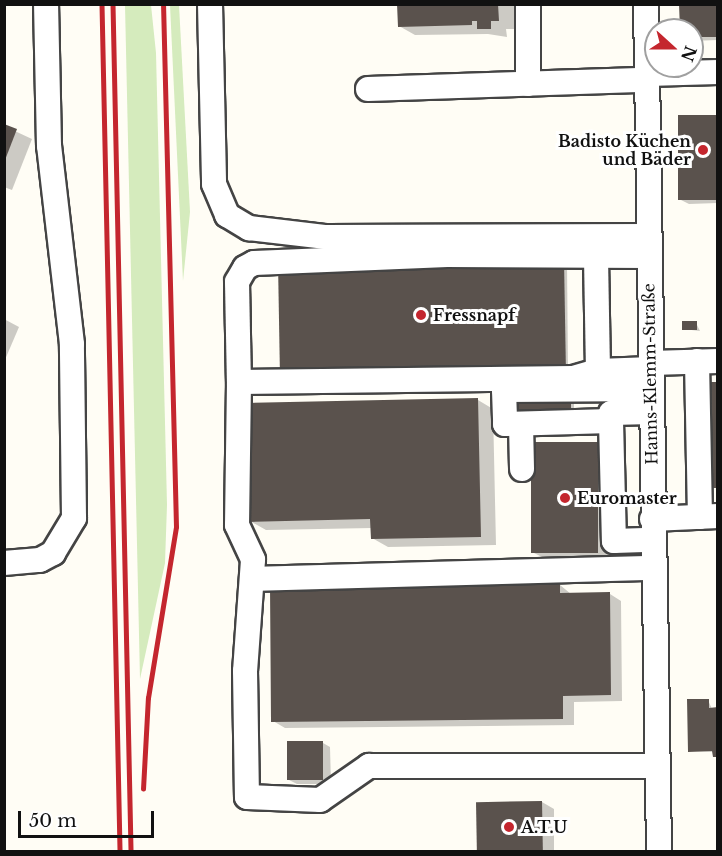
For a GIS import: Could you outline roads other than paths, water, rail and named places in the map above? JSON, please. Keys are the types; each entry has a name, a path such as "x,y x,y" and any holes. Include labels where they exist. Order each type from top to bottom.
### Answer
{"street":[{"path":"4,563 33,561 53,553 74,518 72,344 49,146 46,4"},
{"path":"210,4 214,184 227,215 249,228 278,234 649,246"},
{"path":"528,4 528,84"},
{"path":"368,89 602,82 644,77"},
{"name":"Hanns-Klemm-Straße","path":"646,78 652,383 652,568 659,852"},
{"path":"649,246 596,257 571,253 447,255 254,263 245,268 237,282 239,382 237,525 250,548 253,579 245,672 247,796 320,800 358,771 378,765 657,766"},
{"path":"593,380 504,390 505,424 600,422 652,383 707,361 709,516 652,529 614,541 600,422 593,380 596,257"},
{"path":"239,382 573,378 652,383"},
{"path":"521,424 522,469"},
{"path":"253,579 652,568"}],"railway":[{"path":"102,4 120,852"},
{"path":"113,4 131,852"},
{"path":"143,789 148,698 176,527 163,4"}],"place":[{"name":"Badisto Küchen und Bäder","path":"703,150"},
{"name":"Fressnapf","path":"421,315"},
{"name":"Euromaster","path":"565,498"},
{"name":"A.T.U","path":"509,827"}]}
